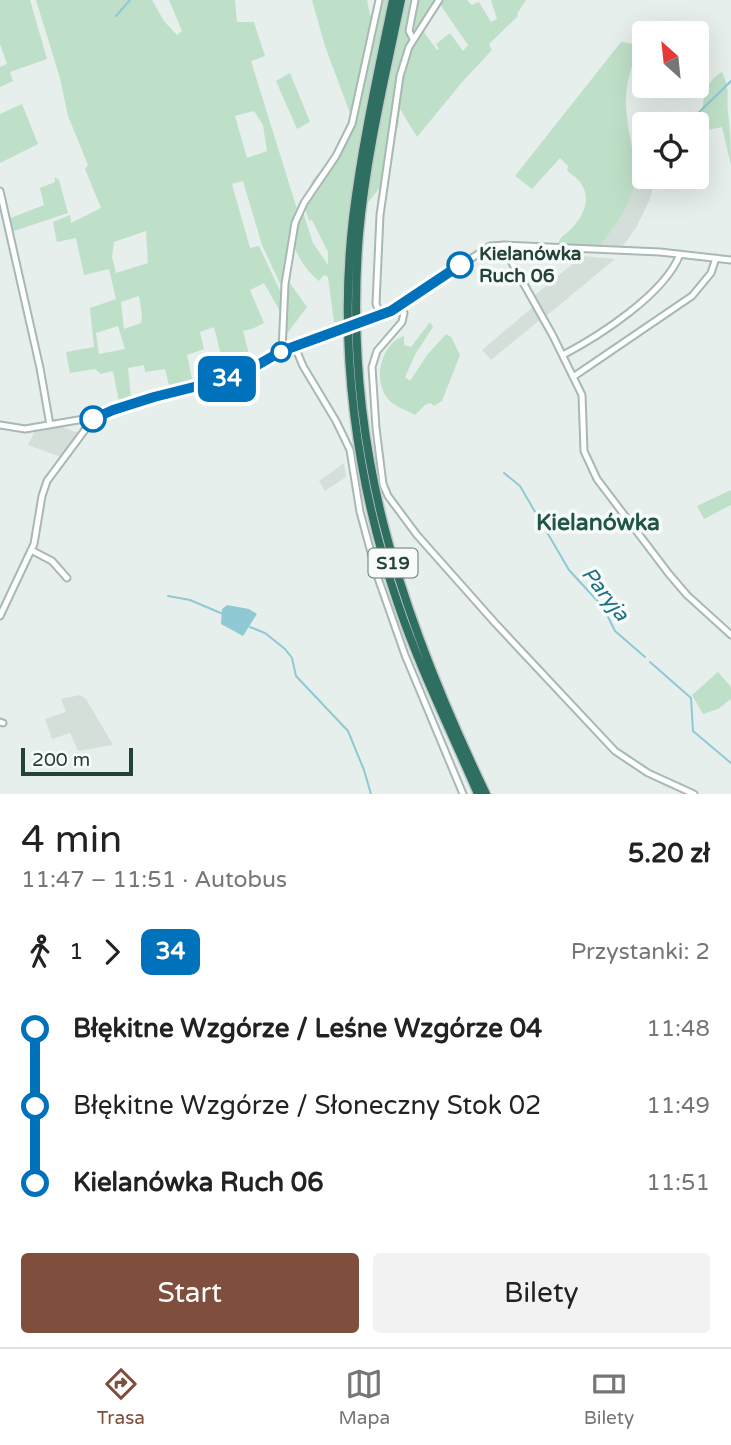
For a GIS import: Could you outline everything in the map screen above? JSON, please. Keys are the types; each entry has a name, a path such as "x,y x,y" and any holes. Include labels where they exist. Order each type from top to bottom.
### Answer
{"highway":[{"name":"S19","path":"393,0 353,217 349,297 351,375 362,461 383,556 408,631 478,794"},
{"name":"S19","path":"401,0 380,101 359,234 356,300 361,398 374,491 402,592 428,662 486,794"}],"street":[{"path":"282,351 285,284 295,223 303,203 336,156 355,113 379,0"},
{"path":"413,39 409,31 415,0"},
{"path":"382,315 376,304 380,215 400,76 413,39 439,0"},
{"path":"0,191 40,368 50,425"},
{"path":"505,245 509,258 582,395 584,455 597,480 668,575 731,635"},
{"path":"0,425 25,429 93,419 154,397 238,376 282,351 400,306 490,246 680,254 731,260"},
{"path":"563,355 614,325 651,293 680,254"},
{"path":"573,377 692,296 704,284 716,258"},
{"path":"400,306 404,313 402,322 377,351 372,367 376,428 383,484 388,496 418,536 496,624 615,751 648,773 694,794"},
{"path":"295,347 350,450 360,512 378,578 405,655 463,794"},
{"path":"0,616 32,550 47,481 93,419"},
{"path":"32,550 52,561 66,578"}],"shaded area":[{"path":"632,188 652,189 636,228 622,247 601,245 624,210"},
{"path":"582,256 615,259 545,317 534,296"},
{"path":"534,306 541,319 491,360 482,350"},
{"path":"62,427 78,433 61,457 28,445 35,431"},
{"path":"344,463 346,477 325,491 319,481"},
{"path":"80,695 86,699 113,745 78,751 70,733 52,739 45,719 66,712 61,699"}],"green space":[{"path":"0,0 30,0 47,59 10,72 13,81 0,87 0,67 7,64 0,44"},
{"path":"36,0 152,0 164,21 177,35 182,31 169,0 235,0 237,22 254,22 265,56 251,61 297,209 289,234 282,288 262,245 243,181 232,184 250,248 259,246 282,295 282,315 264,283 250,290 264,323 243,331 252,365 239,373 226,376 214,327 200,332 204,349 187,355 193,384 170,389 165,369 145,372 144,365 128,368 131,398 119,402 113,371 101,374 95,369 70,373 66,352 94,347 90,308 116,299 109,269 84,275 76,238 57,242 53,222 70,215 71,223 101,208 85,169 88,165 68,116 60,78","holes":["254,111 263,125 267,151 247,158 235,116","146,231 148,263 116,273 112,257 114,242","139,296 141,323 124,329 121,302","118,326 125,349 99,354 96,333"]},
{"path":"312,0 367,0 373,18 350,123 336,154 312,187 312,181 334,154 351,116 325,46"},
{"path":"381,0 390,0 365,120 352,200 345,323 334,322 328,277 324,275 319,281 314,277 302,263 292,240 302,209 313,243 328,265 328,252 312,220 309,221 304,206 351,129"},
{"path":"404,0 414,0 407,32 409,40 398,74 384,182 366,205 377,137"},
{"path":"417,0 436,0 413,34 411,33"},
{"path":"441,0 467,0 472,5 479,2 491,22 497,19 491,0 526,0 518,16 489,44 492,50 417,137 400,109 398,128 395,126 398,101 401,101 399,98 403,72 416,39 423,31 437,50 439,49 436,44 450,33 463,51 468,45 439,3"},
{"path":"621,42 632,44 632,66 626,98 632,150 633,189 622,214 601,245 558,244 579,219 586,198 581,184 560,158 532,189 515,176"},
{"path":"722,72 727,88 731,165 722,127 709,130 709,112 702,112 704,98 709,98 709,85"},
{"path":"290,73 310,122 297,129 276,81"},
{"path":"22,104 38,144 0,163 0,114"},
{"path":"55,177 59,180 68,213 11,232 8,219 44,205 40,188 55,182"},
{"path":"287,279 307,307 286,335"},
{"path":"430,322 433,327 416,353 405,377 410,381 427,355 446,334 451,337 460,355 442,401 434,406 430,403 425,405 415,415 391,402 385,394 381,385 381,365 389,347 396,340 404,336 404,345 411,347"},
{"path":"731,490 731,505 704,519 697,506"},
{"path":"718,672 731,687 731,699 718,709 703,714 692,695"}],"water":[{"path":"227,605 249,609 257,614 243,636 221,624 222,609"}],"waterway":[{"path":"116,16 130,0"},
{"path":"699,112 731,81"},
{"name":"Paryja","path":"504,473 520,486 569,570 603,607 615,631 645,657"},
{"path":"168,596 190,600 223,614"},
{"path":"250,627 265,633 285,649 292,658 296,676 348,731 371,794"},
{"name":"Paryja","path":"650,662 691,698 693,731 731,763"}],"bus line":[{"name":"34","path":"93,419 103,413 154,397 238,376 282,351 391,311 460,265"}],"place":[{"name":"Kielanówka Ruch 06","path":"460,265"}],"district":[{"name":"Kielanówka","path":"598,523"}]}
